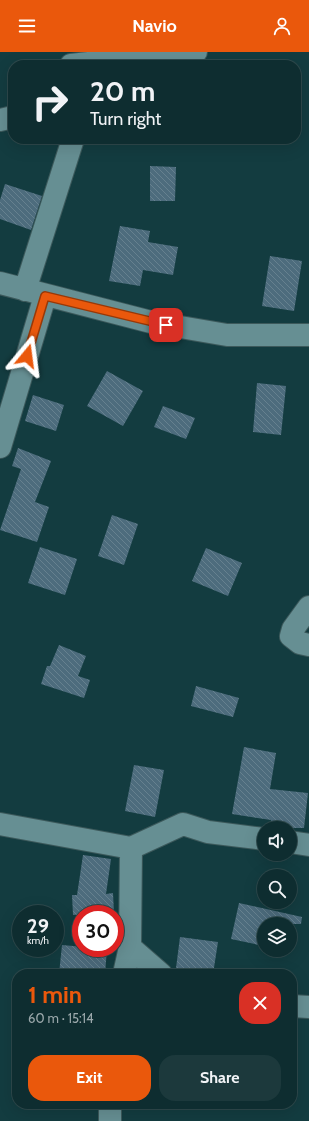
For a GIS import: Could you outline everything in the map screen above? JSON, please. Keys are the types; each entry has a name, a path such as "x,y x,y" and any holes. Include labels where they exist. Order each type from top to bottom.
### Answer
{"street":[{"path":"107,60 121,54 196,52"},
{"path":"0,447 35,293 72,144"},
{"path":"0,283 151,322 227,336 309,336"},
{"path":"309,607 293,629 291,636 300,643 309,645"},
{"path":"0,824 131,848 183,824 208,832 257,838"},
{"path":"297,843 309,845"},
{"path":"125,969 130,947 131,848"},
{"path":"130,947 155,969"},
{"path":"297,1006 309,1007"},
{"path":"110,1109 110,1121"}],"building":[{"path":"150,166 176,167 175,201 150,201"},
{"path":"5,184 42,196 31,230 0,219 0,200"},
{"path":"120,226 150,231 148,242 178,247 173,275 143,270 140,286 109,281"},
{"path":"270,256 302,261 294,311 262,306"},
{"path":"107,371 143,391 123,426 87,406"},
{"path":"257,383 286,386 281,435 253,432"},
{"path":"33,395 64,405 56,431 25,421"},
{"path":"163,406 195,418 186,439 154,427"},
{"path":"18,448 51,461 35,502 49,507 37,542 0,530 21,469 12,466"},
{"path":"112,515 138,524 124,565 98,556"},
{"path":"40,547 77,559 65,595 28,583"},
{"path":"206,548 242,563 228,596 192,581"},
{"path":"59,645 86,656 78,676 90,680 84,698 41,684 47,666 50,666"},
{"path":"196,686 239,698 233,717 191,706"},
{"path":"244,747 276,753 270,789 308,793 304,828 297,828 297,821 271,821 232,814"},
{"path":"134,765 164,770 155,817 125,811"},
{"path":"83,855 111,859 106,894 113,893 114,905 72,905 72,895 77,895"},
{"path":"239,903 257,907 257,909 266,909 302,917 301,924 297,924 297,917 257,917 257,945 231,939"},
{"path":"180,937 218,942 214,969 176,968"},
{"path":"64,945 72,946 72,957 106,957 105,969 60,969 61,957 64,957"}],"route":[{"path":"27,356 45,296 166,325"}]}
